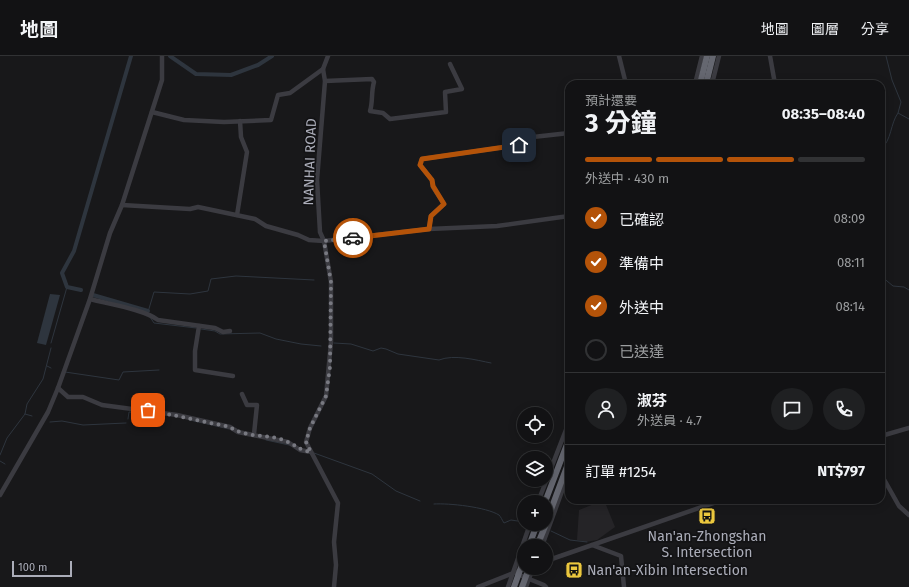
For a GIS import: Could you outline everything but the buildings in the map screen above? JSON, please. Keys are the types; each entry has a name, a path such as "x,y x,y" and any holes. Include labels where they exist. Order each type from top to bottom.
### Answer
{"highway":[{"path":"701,80 707,56"},
{"path":"707,80 713,56"},
{"path":"548,495 565,450"},
{"path":"553,504 565,472"},
{"path":"514,587 518,575"},
{"path":"522,587 526,575"}],"street":[{"path":"0,495 48,412 58,388 90,299 110,233 122,205 152,112 162,80 162,56"},
{"path":"152,112 184,120 271,120 278,95 290,93 323,69 328,56"},
{"path":"620,56 625,80"},
{"path":"696,80 702,56"},
{"path":"713,80 719,56"},
{"path":"770,56 774,80"},
{"path":"325,81 372,79 374,82 371,93 372,104 370,111 383,113 390,119 433,114 446,112 445,92 462,89 450,64"},
{"name":"NANHAI ROAD","path":"323,69 325,81 317,180 320,232 324,241 331,282 331,342 326,396 310,428 306,442 338,503 334,542 336,565 334,587"},
{"path":"236,215 247,152 241,137 240,121"},
{"path":"429,229 431,216 444,204 433,186 432,180 420,165 422,159 519,145 524,138 565,133"},
{"path":"122,205 190,209 198,207 255,220 266,226 309,240 324,241 429,229 498,226 565,217"},
{"path":"90,299 152,316 158,320 215,328 223,332 230,331"},
{"path":"199,326 195,351 195,370 233,376"},
{"path":"58,388 68,397 83,397 102,405 177,415 230,427 238,432 288,442 300,450 311,452"},
{"path":"242,394 246,405 257,405 254,434"},
{"path":"885,435 909,428"},
{"path":"541,495 565,432"},
{"path":"885,482 898,506 909,515"},
{"path":"545,539 565,483"},
{"path":"553,559 711,504"},
{"path":"508,587 528,531"},
{"path":"592,546 621,556 624,587"},
{"path":"478,587 517,572"},
{"path":"513,573 529,578 546,587"},
{"path":"526,587 530,575"}],"shaded area":[{"path":"50,294 60,295 46,345 37,343"},
{"path":"594,504 606,504 615,527 597,540 586,542 577,540 579,510"}],"waterway":[{"path":"81,290 67,287 62,273 74,251 131,56"},
{"path":"170,56 196,74 231,75 258,65 272,56"},
{"path":"886,56 892,80 901,102 898,113 909,119"},
{"path":"885,145 895,117 898,113"},
{"path":"148,312 154,292 190,294 208,291 211,279 236,276 314,280"},
{"path":"885,279 893,286 904,287 909,290"},
{"path":"51,343 67,287"},
{"path":"93,295 148,311"},
{"path":"150,317 154,323 196,328"},
{"path":"201,329 215,331 220,334 260,333 276,339 321,346"},
{"path":"334,343 351,344 373,351 381,348 398,354 439,360 445,358 458,358 491,363"},
{"path":"0,455 7,438 25,414 27,404 43,379 51,348"},
{"path":"47,366 51,368"},
{"path":"65,372 119,380 123,372 159,370"},
{"path":"128,419 129,412 145,413"},
{"path":"25,414 32,416"},
{"path":"190,420 229,429"},
{"path":"50,422 62,421 83,425 126,423"},
{"path":"266,440 289,445"},
{"path":"314,453 372,474 396,491 420,501"},
{"path":"0,461 5,464"},
{"path":"434,504 449,504 477,508 499,515 504,523 511,520 517,521"},
{"path":"551,531 570,540 587,542"}],"way so far":[{"path":"148,410 230,427 238,432 288,442 300,450 311,452 306,442 310,428 320,411 326,396 329,376 331,342 331,282 324,241 353,238"}],"place":[{"name":"Nan'an-Zhongshan S. Intersection","path":"707,516"},
{"name":"Nan'an-Xibin Intersection","path":"574,570"}],"route":[{"path":"353,238 429,229 431,216 444,204 433,186 432,180 420,165 422,159 519,145"}]}
